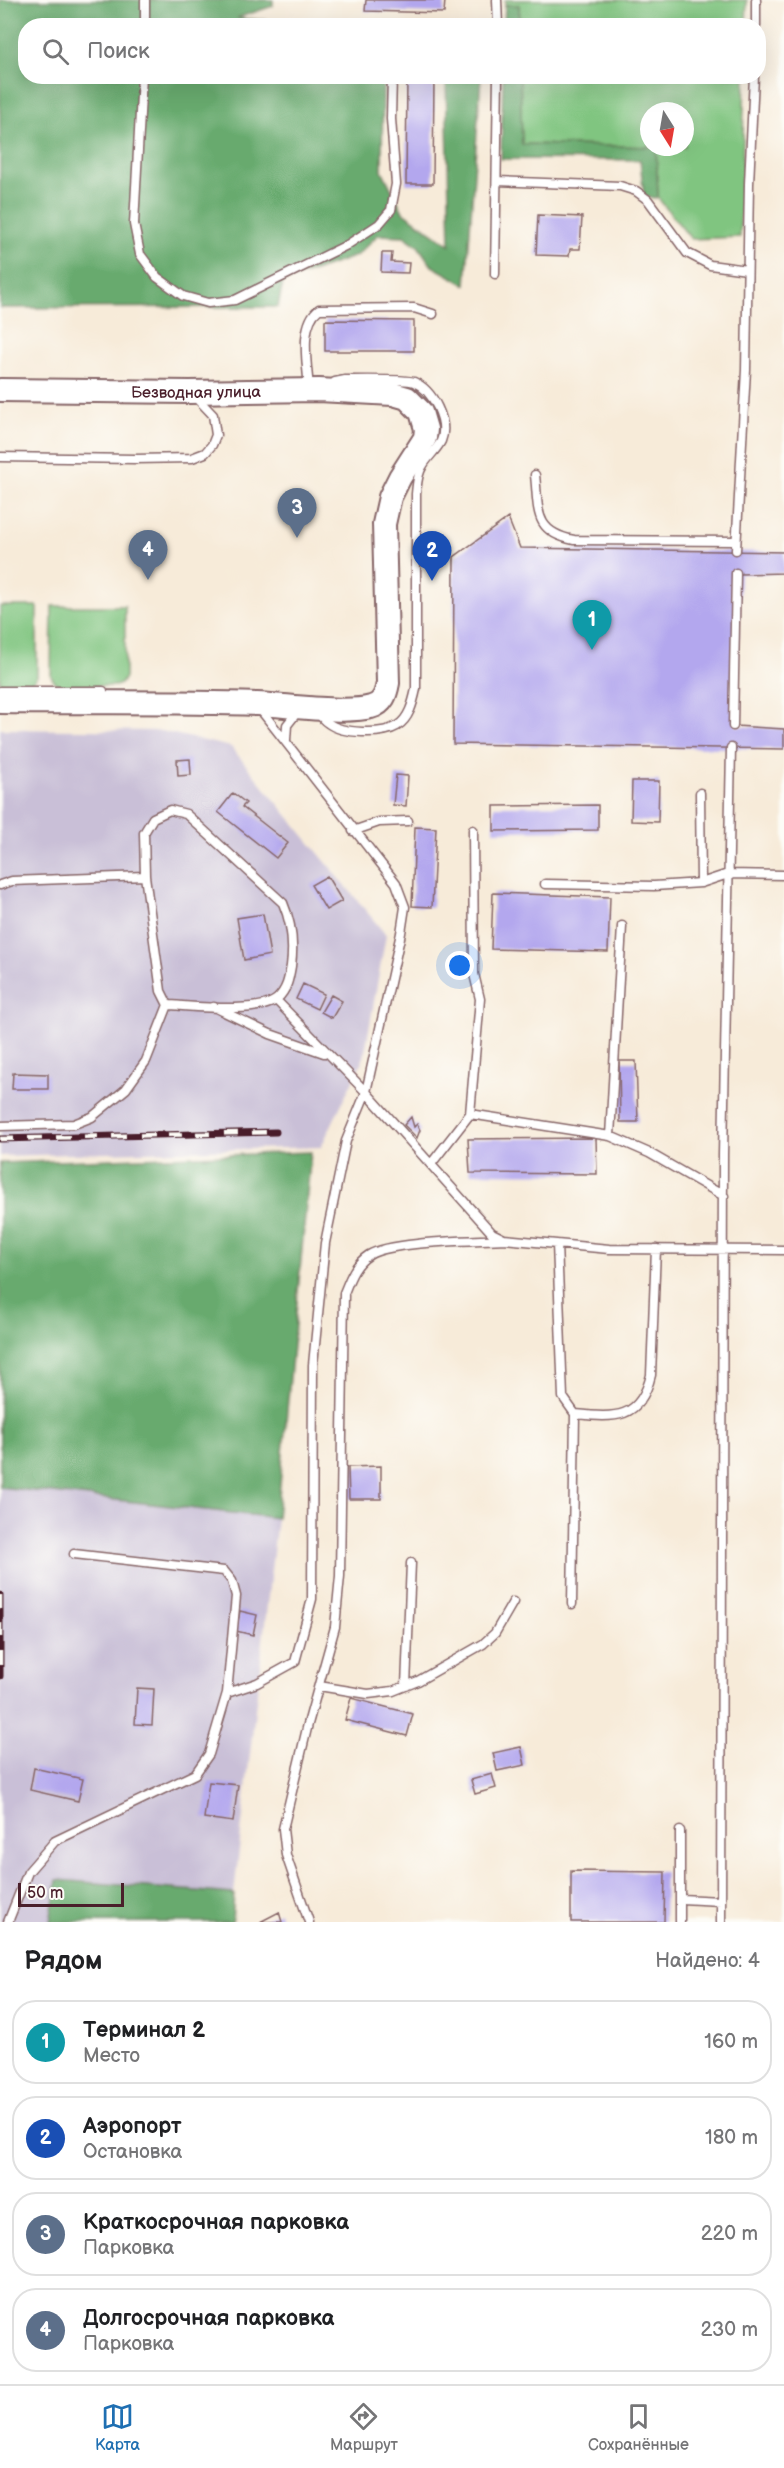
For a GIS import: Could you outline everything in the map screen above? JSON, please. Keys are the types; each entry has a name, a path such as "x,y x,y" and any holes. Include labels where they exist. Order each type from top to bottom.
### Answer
{"main road":[{"name":"Безводная улица","path":"0,390 190,392 314,390 393,394 406,398 414,404 421,412 426,429 425,438 390,497 384,524 388,652 386,695 381,702 372,707 307,707"},
{"path":"0,702 250,700 307,707"}],"lane":[{"path":"145,0 145,18"},
{"path":"497,0 498,18"},
{"path":"756,0 756,18"},
{"path":"142,84 134,224 140,254 156,277 183,296 208,303 235,300 347,245 379,224 391,210 396,184 391,119 392,84"},
{"path":"495,274 498,84"},
{"path":"736,550 746,370 754,84"},
{"path":"496,181 620,186 636,191 648,200 687,253 710,265 747,270"},
{"path":"285,740 287,725 307,707 327,723 344,731 384,731 398,726 410,711 416,689 416,494 421,467 437,448 443,429 437,407 429,394 414,382 345,380 314,390 307,334 309,321 319,309 414,308 433,314"},
{"path":"0,457 192,458 205,453 212,445 216,427 213,415 206,405 190,392"},
{"path":"535,475 540,517 548,532 560,537 574,540 736,541"},
{"path":"733,726 736,573"},
{"path":"0,691 111,691"},
{"path":"227,1693 257,1683 295,1662 312,1599 313,1365 318,1294 325,1244 346,1141 366,1092 405,907 396,883 353,831 285,740 250,700"},
{"path":"721,1922 724,1196 731,748"},
{"path":"700,793 700,883"},
{"path":"0,1126 74,1124 92,1117 126,1089 146,1060 168,1005 161,991 146,876 144,833 153,818 170,810 186,814 283,903 292,923 293,952 288,985 276,1000 258,1007 168,1005"},
{"path":"353,831 379,822 408,820"},
{"path":"431,1164 470,1114 480,999 474,974 473,830"},
{"path":"545,884 654,886 700,883 728,874 784,875"},
{"path":"0,885 12,881 146,876"},
{"path":"610,1136 622,926"},
{"path":"276,1000 366,1092 492,1233 504,1239"},
{"path":"211,1006 270,1034 327,1054"},
{"path":"470,1114 610,1136 650,1153 724,1196"},
{"path":"309,1922 286,1855 283,1829 336,1628 339,1586 344,1293 352,1271 369,1255 389,1246 504,1239 609,1249 784,1250"},
{"path":"557,1244 563,1397 575,1414 572,1604"},
{"path":"575,1414 605,1417 628,1411 639,1405 646,1395 651,1375 656,1249"},
{"path":"8,1922 28,1872 55,1840 195,1774 209,1754 227,1693 236,1596 232,1581 224,1571 74,1554"},
{"path":"406,1686 411,1563"},
{"path":"319,1686 368,1694 393,1691 418,1681 483,1644 495,1633 513,1602"},
{"path":"680,1831 680,1922"},
{"path":"681,1899 721,1901"}],"shaded area":[{"path":"0,729 161,731 231,747 386,935 364,1057 321,1147 0,1156"},
{"path":"0,1487 277,1518 234,1894 57,1880 50,1922 0,1922"}],"green space":[{"path":"0,0 273,0 273,6 237,18 18,18 18,84 383,84 382,170 403,212 450,245 446,84 480,84 466,285 432,266 418,246 404,236 378,235 356,256 283,282 278,307 0,308"},
{"path":"505,0 747,0 746,18 520,18 519,5 505,5"},
{"path":"505,5 519,5 520,18 504,18"},
{"path":"503,84 520,84 522,144 640,147 640,156 656,156 658,198 644,197 640,160 501,159"},
{"path":"520,84 745,84 740,237 691,239 658,198 656,156 694,156 694,102 640,102 640,147 522,144"},
{"path":"0,606 37,606 37,676 31,684 0,686"},
{"path":"52,606 125,606 125,677 121,684 62,686 55,683 51,676"},
{"path":"311,1152 277,1518 0,1487 0,1163"},
{"path":"57,1880 234,1894 232,1922 50,1922"}],"building":[{"path":"366,0 445,0 444,13 365,11"},
{"path":"407,84 434,84 433,184 406,184"},
{"path":"538,215 582,217 580,249 570,249 569,256 536,255"},
{"path":"382,253 392,253 391,262 409,263 408,273 381,272"},
{"path":"325,320 414,321 414,351 325,351"},
{"path":"508,518 520,548 784,552 784,573 740,574 736,726 784,729 784,749 453,744 454,557"},
{"path":"190,759 191,775 178,776 177,760"},
{"path":"396,775 408,776 406,806 393,805"},
{"path":"632,781 659,781 658,822 631,821"},
{"path":"233,793 246,803 242,807 288,843 276,858 218,812"},
{"path":"598,805 598,830 494,831 494,806"},
{"path":"415,827 436,828 432,907 412,906"},
{"path":"327,876 342,901 326,910 311,885"},
{"path":"493,893 610,897 608,952 491,949"},
{"path":"263,914 270,955 244,960 237,918"},
{"path":"303,984 324,994 317,1009 296,999"},
{"path":"331,995 342,1001 332,1018 321,1012"},
{"path":"619,1061 636,1061 638,1122 620,1122"},
{"path":"13,1073 48,1074 48,1089 12,1089"},
{"path":"411,1117 414,1127 417,1124 420,1130 417,1138 404,1125"},
{"path":"596,1138 597,1174 470,1173 468,1139"},
{"path":"381,1466 381,1499 349,1499 348,1467"},
{"path":"240,1611 257,1615 253,1635 236,1631"},
{"path":"137,1688 154,1689 152,1725 135,1724"},
{"path":"351,1698 413,1714 407,1736 345,1720"},
{"path":"521,1747 525,1765 497,1771 493,1753"},
{"path":"34,1768 83,1779 78,1801 30,1790"},
{"path":"492,1774 496,1788 475,1794 471,1780"},
{"path":"209,1782 238,1785 233,1822 204,1818"},
{"path":"571,1871 665,1872 664,1922 571,1922"},
{"path":"279,1912 282,1922 260,1922"}],"railway":[{"path":"0,1139 276,1132"},
{"path":"0,1595 0,1676"}],"place":[{"name":"Краткосрочная парковка","path":"297,538"},
{"name":"Долгосрочная парковка","path":"148,580"},
{"name":"Аэропорт","path":"432,581"},
{"name":"Терминал 2","path":"592,650"}]}
